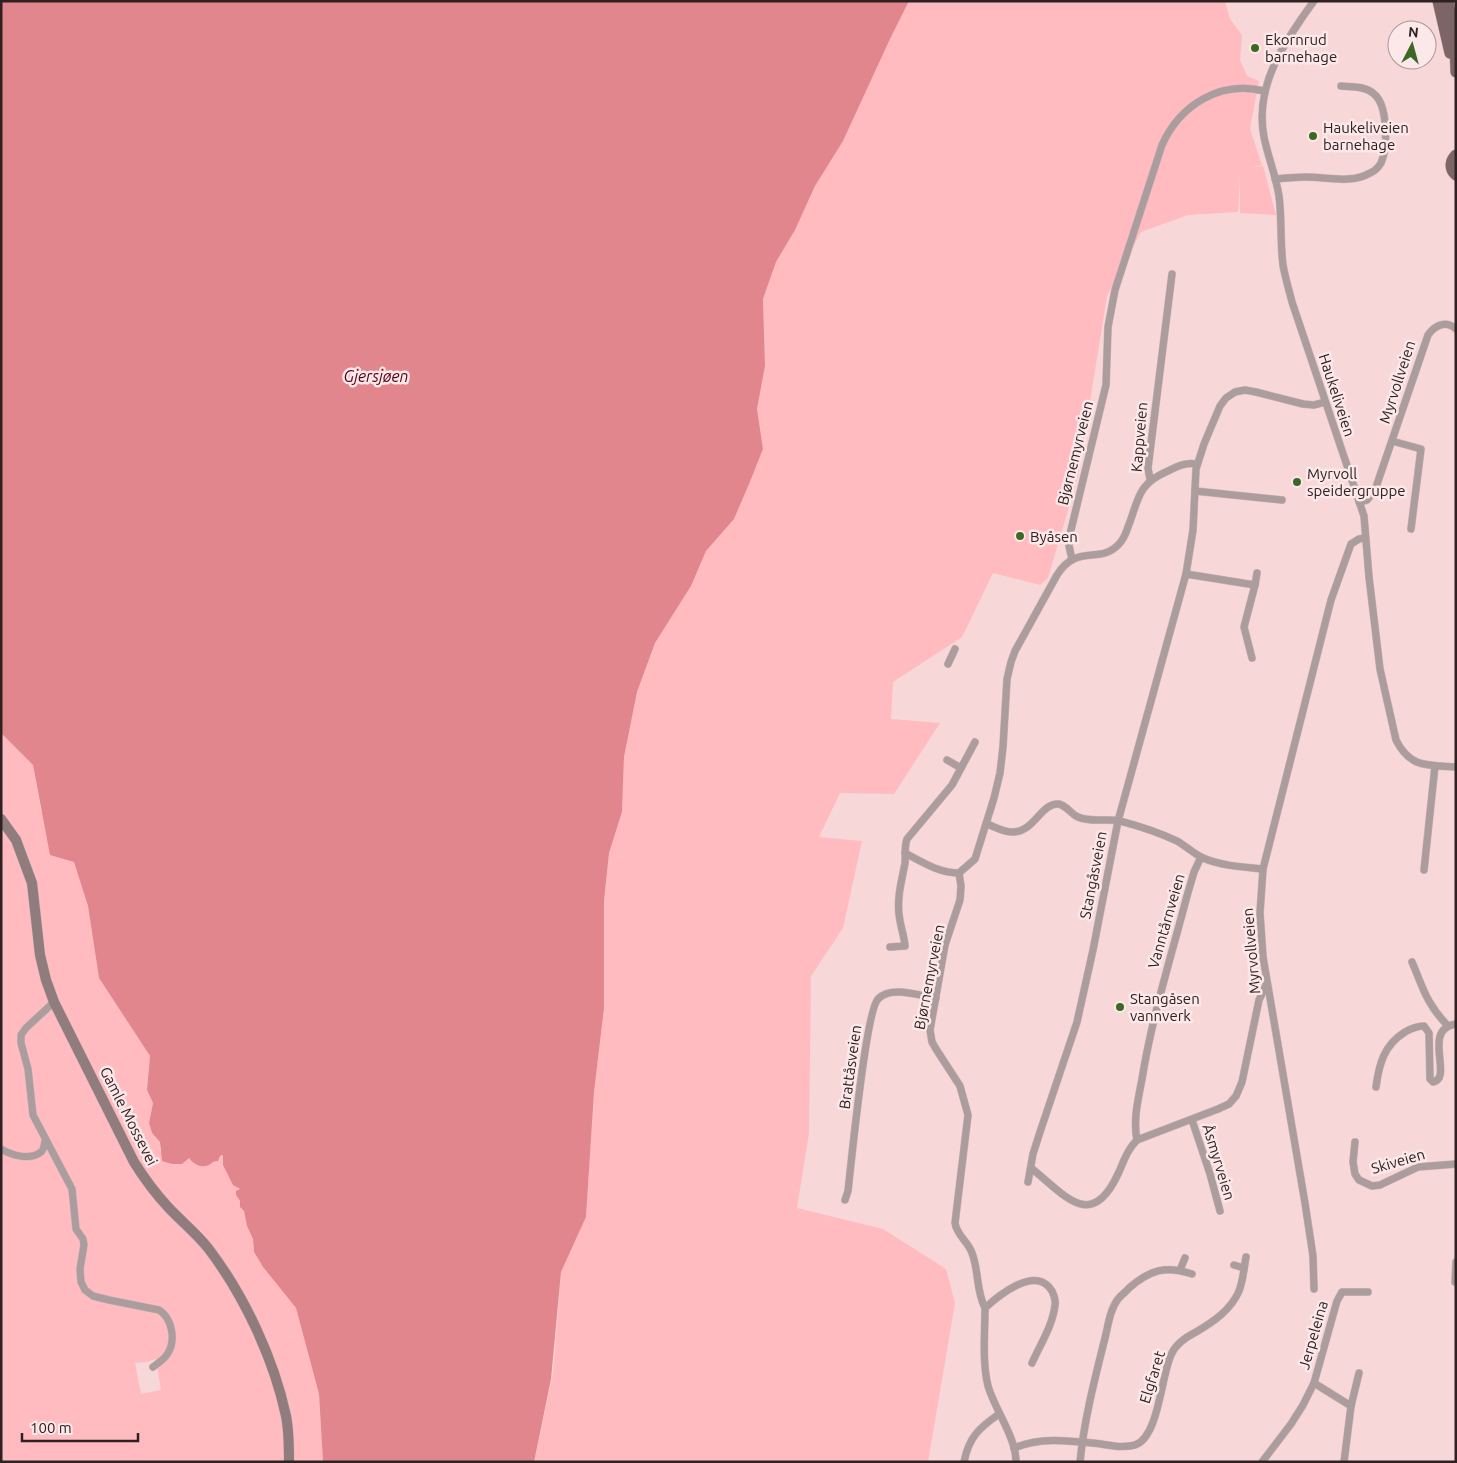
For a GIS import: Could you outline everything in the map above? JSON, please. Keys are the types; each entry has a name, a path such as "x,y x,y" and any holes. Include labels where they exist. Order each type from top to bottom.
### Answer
{"main road":[{"path":"1438,1 1455,69"},
{"path":"1448,1 1455,45 1455,69"},
{"path":"1456,155 1451,165 1456,175"},
{"name":"Gamle Mossevei","path":"1,819 16,840 32,883 40,956 54,1002 134,1162 150,1187 207,1247 225,1271 260,1337 281,1394 286,1418 290,1462"}],"street":[{"name":"Haukeliveien","path":"1314,1 1275,60 1262,101 1262,124 1265,144 1279,196 1283,264 1325,402 1364,516 1380,669 1396,740 1402,751 1416,762 1435,766 1456,767"},
{"path":"1275,179 1299,177 1358,178 1370,174 1378,167 1384,151 1385,116 1381,101 1376,95 1367,90 1341,86"},
{"name":"Bjørnemyrveien","path":"1072,559 1069,546 1070,534 1107,377 1108,327 1112,301 1162,145 1169,131 1180,117 1202,98 1237,88 1251,88 1264,91"},
{"name":"Kappveien","path":"1072,559 1105,553 1120,544 1126,534 1143,487 1150,479 1148,468 1172,274"},
{"name":"Myrvollveien","path":"1359,502 1367,500 1375,490 1428,335 1434,328 1442,324 1451,325 1456,329"},
{"name":"Stangåsveien","path":"1028,1182 1040,1132 1077,1022 1118,821 1186,574 1193,530 1197,464 1204,444 1220,406 1226,398 1235,392 1251,391 1306,405 1325,402"},
{"name":"Myrvollveien","path":"1392,441 1421,449 1411,529"},
{"path":"1150,479 1186,463 1197,464"},
{"path":"1194,491 1282,500"},
{"name":"Myrvollveien","path":"1314,1289 1313,1256 1305,1203 1262,957 1260,914 1263,869 1331,600 1351,544 1365,538"},
{"path":"905,853 941,872 959,873 975,859 1000,774 1007,678 1011,662 1057,575 1065,564 1072,559"},
{"path":"1252,658 1244,627 1257,573"},
{"path":"1186,574 1254,585"},
{"path":"948,664 954,649"},
{"name":"Bjørnemyrveien","path":"890,947 905,946 899,916 898,893 905,861 907,839 952,785 975,742"},
{"path":"947,760 961,768"},
{"path":"1424,870 1435,766"},
{"path":"986,824 1006,831 1022,831 1030,826 1049,807 1058,804 1078,817 1118,821 1167,836 1180,842 1201,857 1224,864 1263,869"},
{"name":"Vanntårnveien","path":"1137,1140 1135,1116 1148,1042 1187,896 1194,872 1201,857"},
{"name":"Bjørnemyrveien","path":"959,873 961,886 960,900 945,945 930,1030 932,1042 960,1086 968,1115 955,1223 956,1230 966,1241 972,1253 978,1271 980,1300 985,1308 988,1385 1014,1448 1016,1462"},
{"path":"1412,962 1423,992 1434,1012 1448,1026"},
{"name":"Åsmyrveien","path":"1137,1140 1229,1104 1236,1096 1242,1082 1259,1000 1266,984"},
{"name":"Brattåsveien","path":"845,1200 848,1191 866,1049 873,1009 877,1000 886,994 897,992 936,998"},
{"path":"54,1002 21,1035 21,1043 28,1070 33,1115 72,1189 76,1229 83,1239 84,1245 80,1269 81,1282 85,1290 93,1296 159,1310 164,1313 170,1324 171,1347 167,1356 153,1367"},
{"path":"1376,1087 1383,1055 1392,1042 1416,1026 1424,1026 1428,1030 1429,1076 1433,1082 1440,1079 1439,1040 1448,1026 1456,1024"},
{"name":"Åsmyrveien","path":"1192,1120 1220,1212"},
{"path":"1031,1168 1062,1194 1082,1205 1094,1204 1107,1194 1131,1145 1137,1140"},
{"path":"1,1149 26,1157 40,1153 46,1141"},
{"name":"Skiveien","path":"1355,1142 1353,1162 1355,1174 1359,1180 1372,1186 1380,1185 1418,1167 1456,1164"},
{"name":"Elgfaret","path":"1014,1448 1034,1442 1051,1440 1124,1447 1137,1444 1145,1438 1155,1415 1171,1354 1180,1343 1213,1321 1232,1302 1240,1290 1246,1257"},
{"path":"1180,1270 1185,1258"},
{"path":"1455,1282 1456,1262"},
{"path":"1234,1266 1244,1268"},
{"path":"1080,1462 1086,1419 1112,1310 1119,1298 1137,1281 1152,1272 1163,1269 1180,1270 1192,1274"},
{"path":"985,1308 1023,1282 1036,1281 1044,1283 1049,1287 1055,1300 1054,1311 1032,1363"},
{"name":"Jerpeleina","path":"1262,1462 1291,1424 1314,1382 1337,1301 1342,1292 1368,1292"},
{"path":"1344,1462 1351,1406 1359,1373"},
{"name":"Jerpeleina","path":"1314,1382 1351,1406"},
{"path":"964,1462 966,1450 974,1435 999,1414"}],"shaded area":[{"path":"909,1 1225,1 1230,19 1242,35 1240,60 1247,76 1259,81 1250,129 1262,165 1248,168 1263,166 1276,215 1240,213 1240,178 1238,212 1188,215 1141,232 1107,296 1078,476 1048,578 1040,585 993,573 962,637 893,682 891,719 940,723 894,794 840,793 819,837 862,841 843,928 811,976 809,1133 797,1208 883,1229 946,1269 955,1303 928,1462 534,1462 553,1373 561,1272 586,1217 594,1092 604,1008 604,901 609,853 622,812 624,757 637,692 655,643 691,586 706,551 734,519 763,449 757,409 765,366 763,299 776,262 795,230 815,186 843,141"},
{"path":"1,733 33,765 41,811 74,861 88,906 99,978 150,1056 147,1090 153,1103 149,1123 152,1133 160,1142 160,1151 189,1158 206,1165 218,1161 220,1156 223,1155 228,1175 240,1190 236,1195 244,1211 247,1226 253,1239 254,1252 263,1267 296,1308 319,1394 323,1462 1,1462","holes":["156,1359 161,1390 141,1394 135,1363"]}],"water":[{"name":"Gjersjøen","path":"1,1 909,1 843,141 815,186 795,230 776,262 763,299 765,366 757,409 763,449 734,519 706,551 691,586 655,643 637,692 624,757 622,812 609,853 604,901 604,1008 594,1092 586,1217 561,1272 551,1379 534,1462 323,1462 319,1394 296,1308 263,1267 254,1252 253,1239 247,1226 244,1211 240,1207 240,1201 236,1195 236,1191 240,1189 233,1185 223,1165 223,1155 220,1156 218,1161 207,1166 197,1165 189,1158 182,1164 162,1161 160,1142 152,1133 149,1123 153,1103 147,1090 150,1056 99,978 88,906 74,862 50,855 33,765 1,733"}],"place":[{"name":"Ekornrud barnehage","path":"1255,48"},
{"name":"Haukeliveien barnehage","path":"1313,136"},
{"name":"Myrvoll speidergruppe","path":"1297,482"},
{"name":"Byåsen","path":"1020,536"},
{"name":"Stangåsen vannverk","path":"1120,1007"}]}
